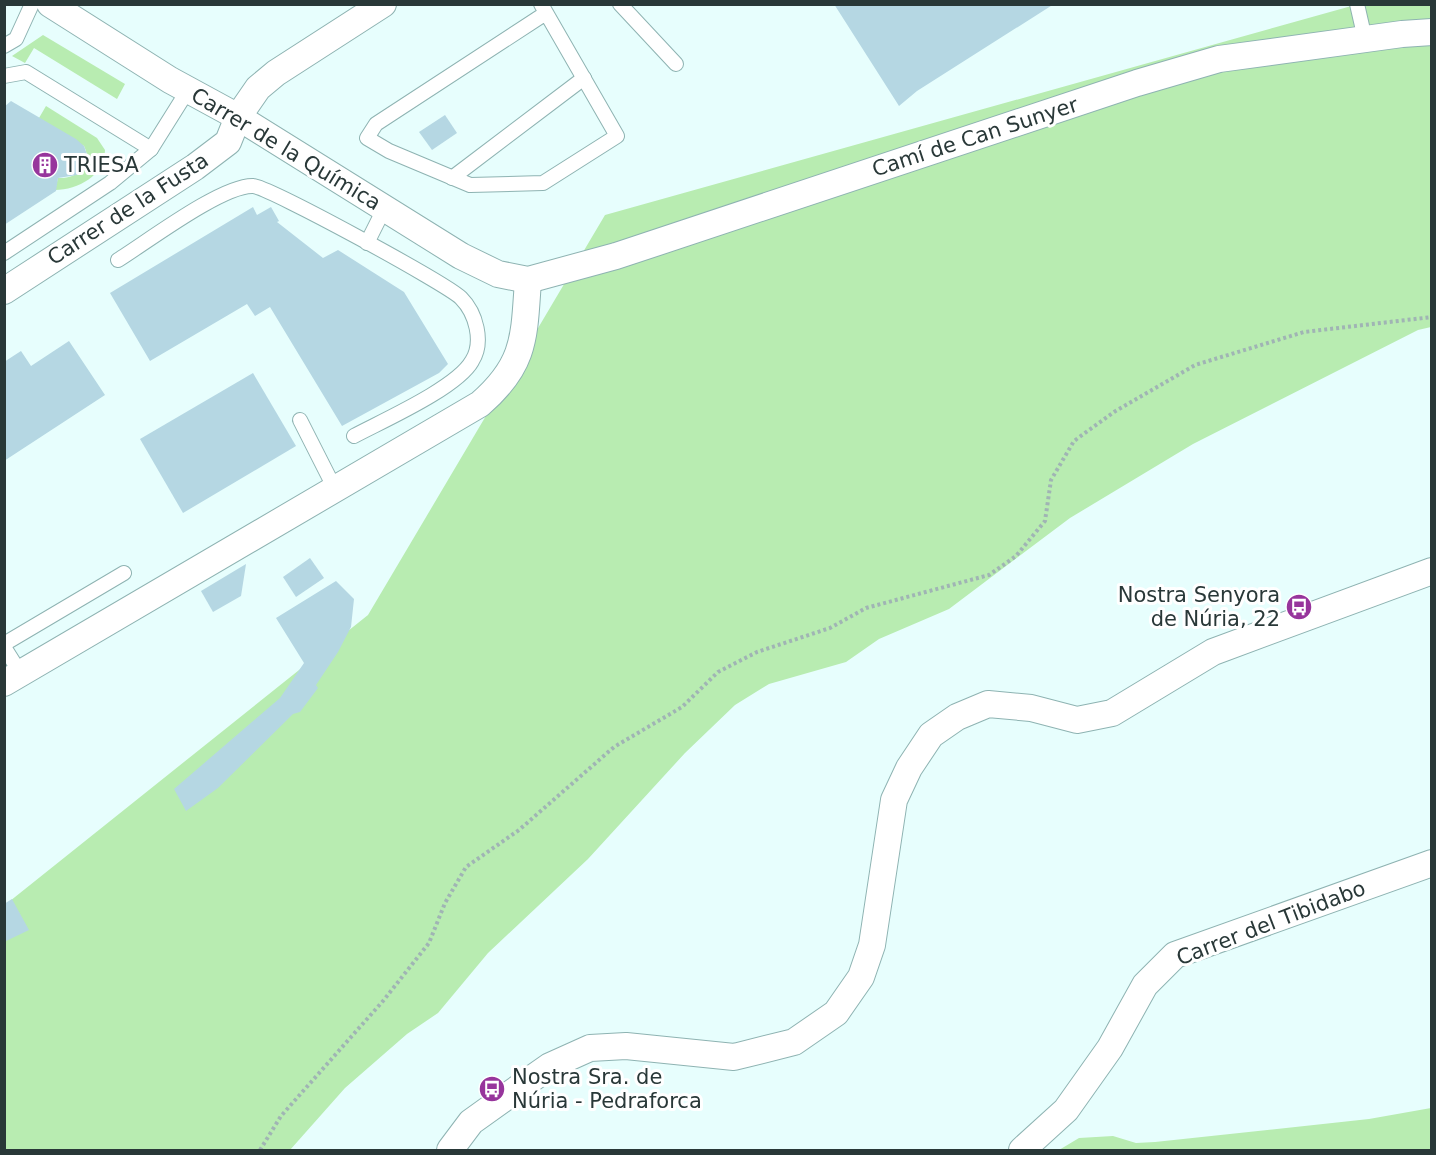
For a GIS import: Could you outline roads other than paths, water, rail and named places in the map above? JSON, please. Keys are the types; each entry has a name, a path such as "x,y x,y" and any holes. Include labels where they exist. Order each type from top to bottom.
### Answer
{"street":[{"name":"Carrer de la Química","path":"50,4 188,90 238,117 461,256 498,274 528,280"},
{"name":"Carrer de la Fusta","path":"4,291 195,167 228,142 238,117 258,88 276,73 383,4"},
{"name":"Camí de Can Sunyer","path":"528,280 616,256 1137,83 1219,59 1365,39 1431,33"},
{"path":"13,678 480,404 497,388 520,354 528,280"},
{"path":"450,1150 471,1122 550,1066 590,1048 626,1046 734,1057 794,1042 836,1013 861,977 872,945 894,800 909,768 931,735 957,717 988,704 1030,708 1077,720 1112,713 1214,652 1431,572"},
{"name":"Carrer del Tibidabo","path":"1022,1150 1066,1110 1110,1048 1145,985 1175,955 1431,863"}],"lane":[{"path":"4,46 16,39 32,4"},
{"path":"620,4 676,64"},
{"path":"1357,4 1365,39"},
{"path":"543,9 617,135 543,183 471,185 389,151 367,138 376,124 543,9"},
{"path":"4,76 26,72 151,149"},
{"path":"452,178 584,78"},
{"path":"4,253 110,183 151,149 188,90"},
{"path":"118,260 229,190 254,186 367,243 460,297 473,314 478,334 473,361 453,382 354,436"},
{"path":"367,243 384,209"},
{"path":"300,420 335,489"},
{"path":"13,678 4,646 124,573"}],"place":[{"name":"TRIESA","path":"45,165"},
{"name":"Nostra Senyora de Núria, 22","path":"1299,607"},
{"name":"Nostra Sra. de Núria - Pedraforca","path":"492,1089"}]}
